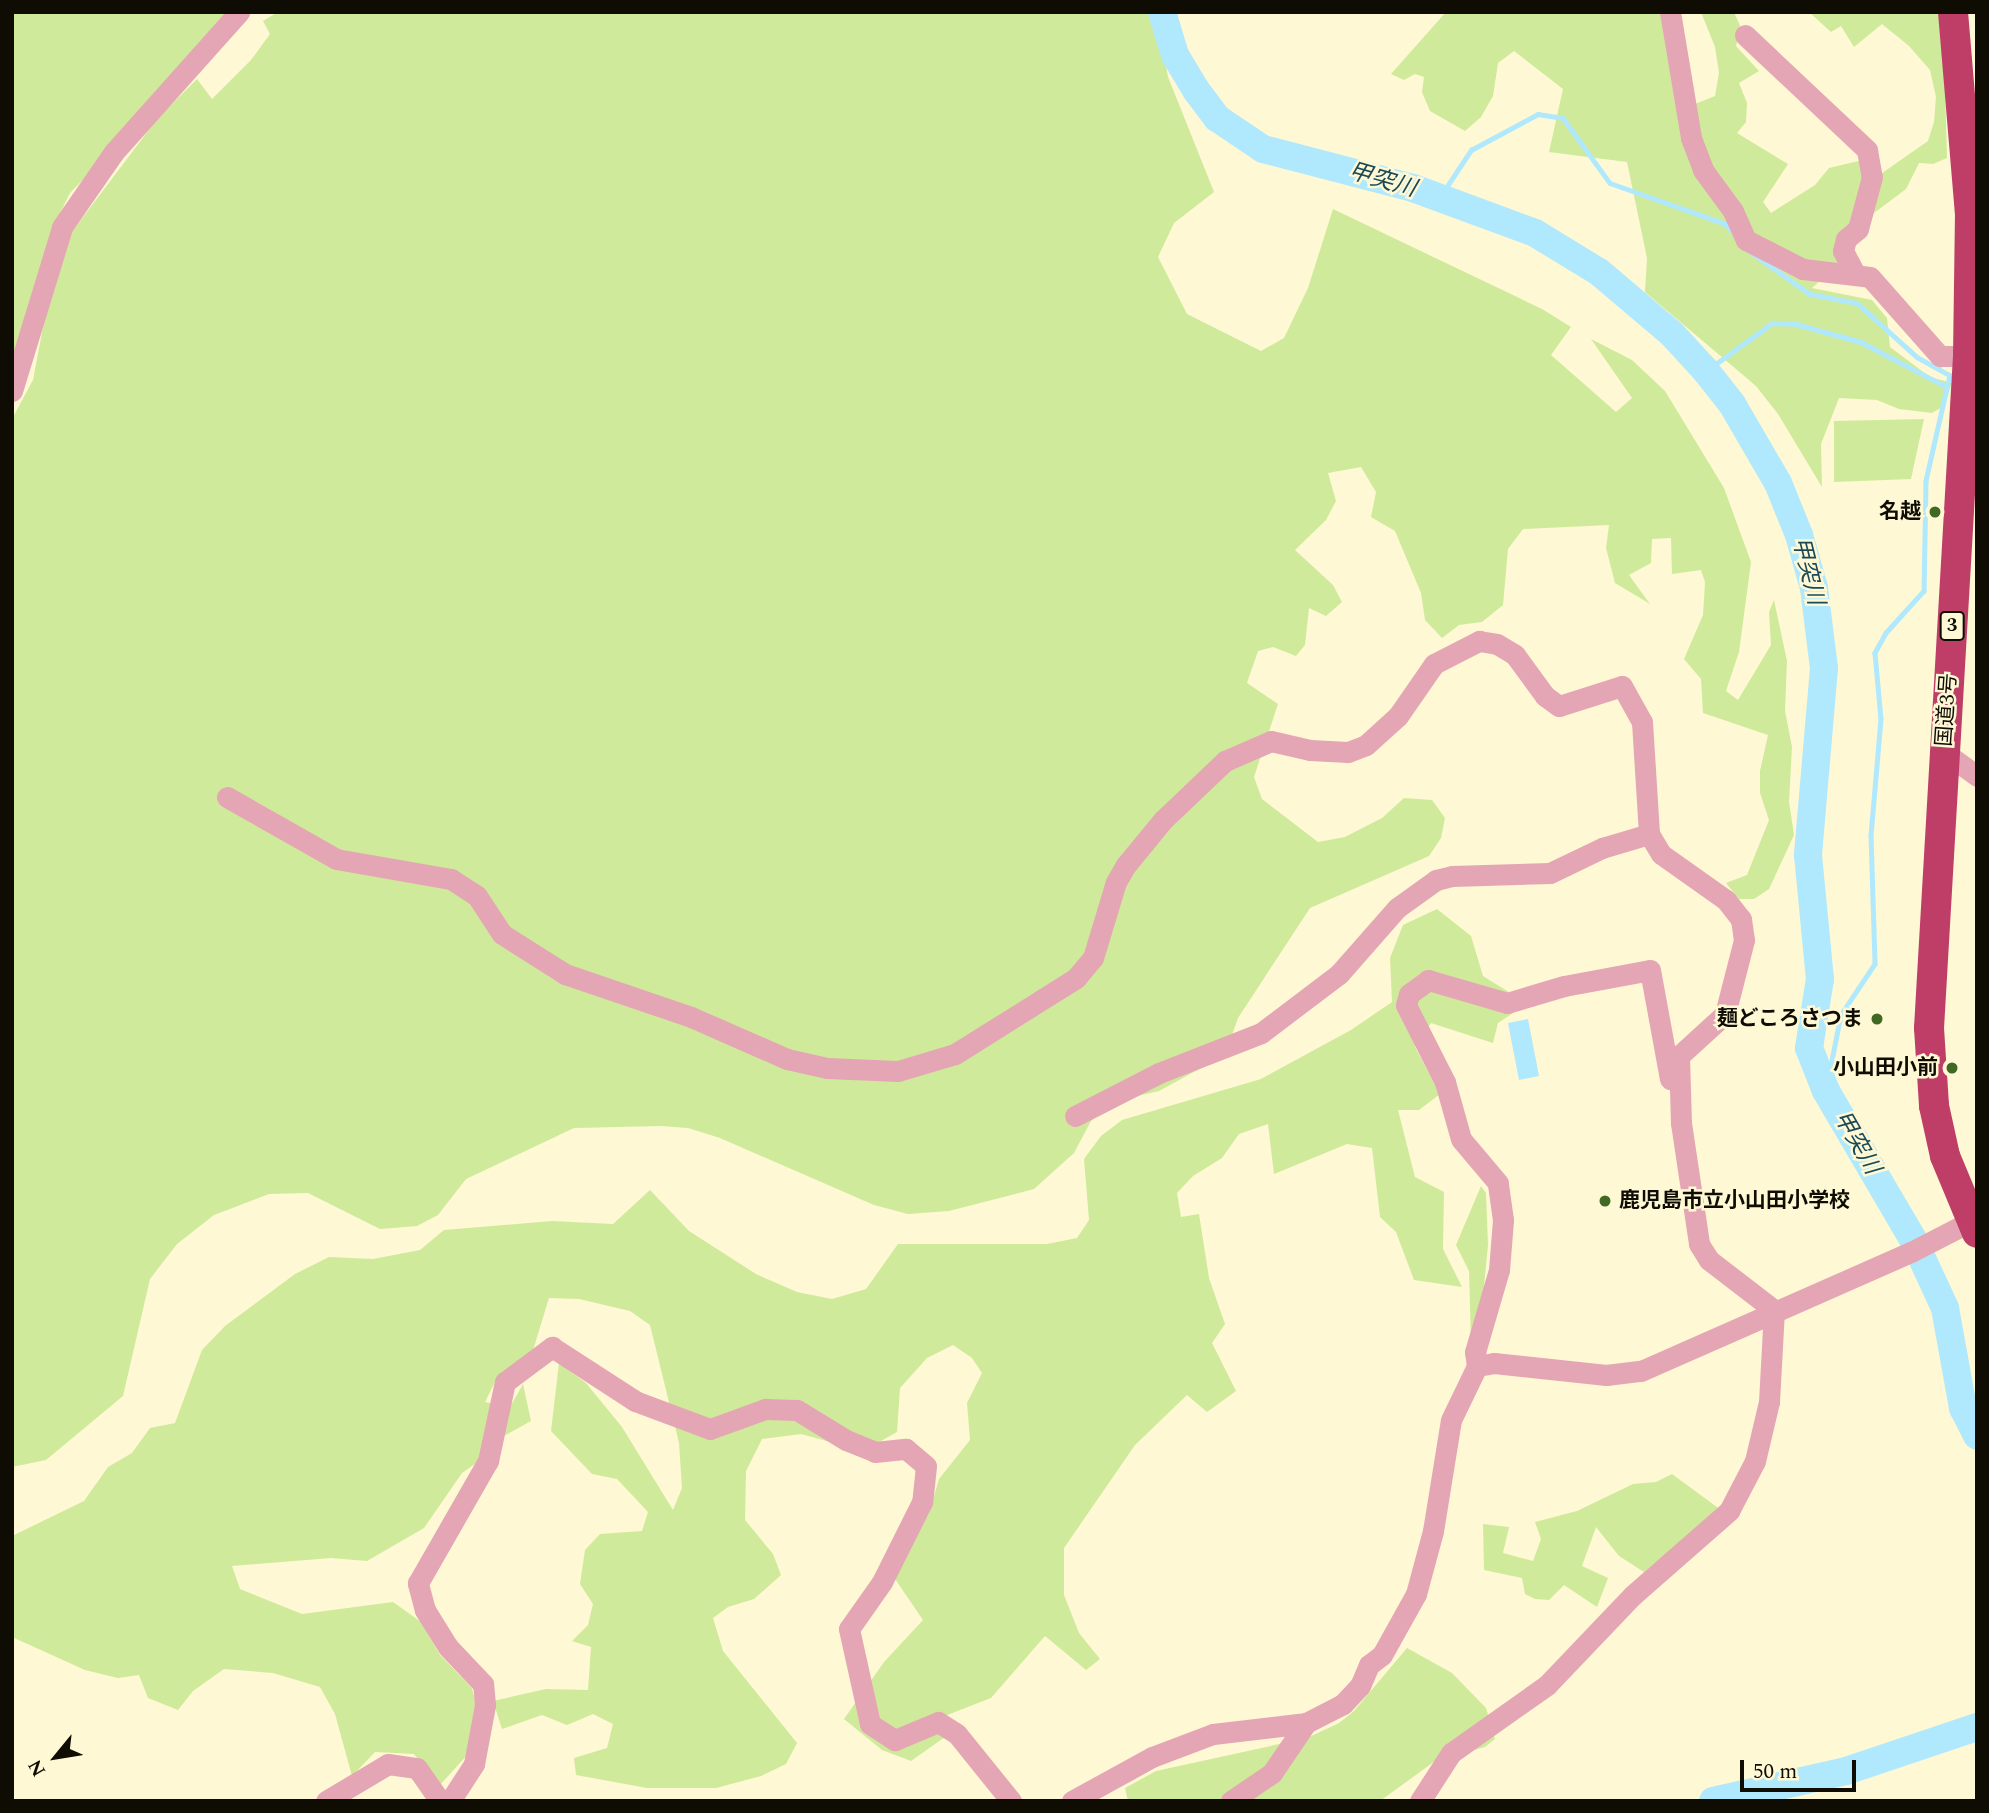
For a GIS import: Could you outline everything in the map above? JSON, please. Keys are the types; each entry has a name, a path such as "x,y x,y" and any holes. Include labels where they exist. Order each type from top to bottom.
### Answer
{"highway":[{"name":"国道3号","path":"1953,12 1969,191 1973,291 1968,356 1971,400 1930,971 1931,1071 1945,1156 1975,1224"}],"street":[{"path":"12,391 62,228 114,152 240,12"},
{"path":"1670,12 1691,138 1703,170 1733,211 1746,240 1803,269 1870,277 1940,356 1968,356"},
{"path":"1745,35 1867,150 1872,177 1858,229 1846,239 1843,251 1856,275"},
{"path":"227,797 336,859 450,880 477,896 502,934 565,974 691,1017 787,1059 827,1068 898,1070 955,1054 1076,978 1093,958 1116,882 1126,865 1163,820 1225,761 1271,741 1310,750 1348,752 1366,745 1398,716 1434,664 1479,641 1497,644 1515,655 1545,696 1559,706 1622,686 1642,722 1649,834 1661,854 1726,900 1741,919 1744,940 1725,1014 1679,1056 1681,1123"},
{"path":"1944,752 1977,776"},
{"path":"1075,1116 1159,1073 1261,1033 1339,974 1417,890 1452,876 1550,873 1602,848 1649,834"},
{"path":"1072,1801 1152,1757 1213,1734 1306,1723 1343,1704 1360,1686 1369,1665 1382,1655 1416,1594 1433,1531 1451,1420 1477,1366 1475,1352 1499,1270 1503,1220 1498,1183 1461,1139 1445,1082 1406,1005 1409,994 1428,980 1507,1003 1564,986 1650,970 1681,1123 1699,1244 1709,1260 1774,1310"},
{"path":"1477,1366 1494,1363 1606,1375 1641,1371 1774,1310 1975,1224"},
{"path":"1420,1801 1451,1754 1547,1685 1633,1595 1729,1511 1755,1461 1769,1402 1774,1310"},
{"path":"450,1801 474,1764 485,1705 483,1684 448,1647 425,1610 418,1583 488,1461 505,1382 552,1347 635,1401 710,1429 765,1409 797,1410 846,1440 875,1451 906,1449 926,1466 922,1502 882,1582 849,1629 870,1724 895,1740 938,1722 957,1734 1011,1801"},
{"path":"1231,1801 1272,1773 1306,1723"},
{"path":"326,1801 388,1764 417,1768 440,1801"}],"green space":[{"path":"12,12 248,12 70,193 51,232 12,384"},
{"path":"278,12 1156,12 1168,77 1214,192 1174,223 1158,257 1187,314 1261,351 1284,338 1308,288 1333,209 1542,309 1571,327 1551,355 1616,412 1632,398 1591,339 1632,360 1665,391 1724,488 1751,562 1739,652 1726,691 1738,700 1771,645 1769,612 1774,600 1787,661 1785,711 1792,747 1789,802 1794,835 1769,889 1754,899 1739,899 1726,883 1747,875 1769,820 1760,793 1760,771 1768,735 1703,713 1701,679 1684,659 1703,615 1705,582 1701,570 1672,574 1671,538 1652,539 1651,563 1629,575 1650,604 1615,583 1606,548 1609,525 1523,529 1508,549 1503,605 1482,622 1459,625 1442,638 1425,620 1421,593 1395,531 1371,517 1376,492 1361,467 1328,473 1336,501 1326,520 1295,550 1333,585 1342,602 1326,616 1309,608 1305,645 1296,656 1273,647 1258,651 1247,683 1278,704 1254,777 1262,799 1318,842 1345,837 1382,818 1404,798 1432,800 1445,818 1441,838 1429,856 1310,908 1238,1018 1225,1055 1159,1091 1112,1102 1091,1121 1074,1153 1034,1189 949,1211 908,1214 874,1205 720,1138 688,1128 661,1126 574,1128 466,1179 438,1215 417,1226 380,1229 308,1193 269,1194 214,1215 177,1244 150,1279 123,1396 46,1460 12,1467 12,419 33,380 45,316 71,233 157,119 197,79 212,99 251,60 270,34 263,21"},
{"path":"1446,12 1665,12 1690,106 1715,96 1719,73 1715,47 1701,12 1734,12 1741,28 1736,46 1759,71 1739,83 1747,103 1746,122 1737,133 1788,164 1763,202 1771,213 1815,185 1829,168 1863,160 1875,178 1928,141 1934,122 1936,97 1930,70 1909,46 1882,24 1854,47 1841,26 1831,32 1809,12 1943,12 1947,158 1933,164 1919,163 1906,189 1866,219 1845,258 1812,288 1872,300 1887,318 1890,347 1930,377 1952,383 1944,406 1932,413 1899,409 1877,400 1839,398 1821,444 1822,487 1778,414 1756,386 1645,292 1647,258 1627,162 1549,152 1563,89 1514,51 1498,63 1493,96 1481,117 1465,131 1430,111 1422,92 1424,77 1415,74 1404,80 1391,74"},
{"path":"1924,419 1911,479 1834,482 1834,421"},
{"path":"1437,909 1471,936 1483,976 1512,994 1516,1011 1498,1023 1493,1043 1431,1023 1415,1047 1440,1094 1419,1110 1398,1110 1415,1177 1444,1192 1443,1249 1462,1287 1414,1280 1396,1232 1380,1217 1372,1148 1347,1144 1274,1174 1268,1124 1239,1134 1222,1158 1193,1176 1177,1193 1181,1217 1199,1214 1209,1278 1225,1324 1212,1343 1236,1391 1207,1412 1187,1395 1135,1445 1064,1548 1064,1595 1079,1633 1100,1659 1086,1670 1045,1636 991,1698 932,1721 945,1737 911,1761 882,1750 844,1719 884,1662 923,1620 893,1576 929,1513 939,1479 970,1440 967,1403 982,1373 972,1358 953,1345 927,1358 900,1388 897,1432 863,1451 801,1434 762,1439 746,1471 745,1520 773,1554 781,1575 754,1599 728,1607 713,1618 723,1651 797,1743 786,1764 761,1776 716,1788 647,1788 576,1775 574,1758 607,1748 613,1724 593,1714 567,1725 542,1715 502,1729 493,1701 546,1689 588,1690 591,1647 572,1641 588,1625 593,1604 580,1584 585,1550 600,1534 642,1531 648,1512 617,1479 592,1474 551,1431 559,1363 586,1383 622,1427 673,1510 682,1488 679,1443 650,1325 630,1311 579,1299 549,1298 530,1360 497,1378 485,1402 510,1407 523,1384 531,1421 504,1436 491,1453 462,1473 424,1528 367,1561 331,1558 232,1566 240,1589 302,1614 393,1602 421,1622 440,1655 472,1688 480,1722 469,1753 439,1786 414,1754 375,1752 352,1776 335,1714 320,1687 273,1673 224,1669 193,1691 178,1710 148,1698 139,1675 118,1678 85,1670 12,1637 12,1536 84,1501 108,1467 132,1453 150,1428 175,1423 202,1350 225,1326 295,1274 329,1257 373,1259 420,1250 444,1230 552,1221 613,1224 650,1190 689,1231 756,1274 797,1292 832,1299 866,1289 898,1244 1047,1244 1077,1238 1089,1220 1084,1159 1101,1136 1122,1120 1261,1079 1351,1030 1392,1002 1390,958 1403,925"},
{"path":"1481,1186 1486,1193 1488,1245 1483,1297 1471,1343 1469,1271 1456,1245"},
{"path":"1672,1474 1721,1510 1644,1572 1619,1556 1596,1527 1582,1566 1608,1578 1597,1607 1564,1585 1549,1600 1535,1599 1525,1594 1522,1578 1484,1570 1483,1524 1509,1527 1503,1553 1533,1561 1541,1539 1535,1522 1577,1511 1633,1484 1656,1482"},
{"path":"1407,1648 1452,1673 1486,1708 1495,1739 1485,1747 1435,1761 1380,1801 1128,1801 1125,1788 1156,1771 1307,1738 1339,1723 1354,1711"}],"water":[{"path":"1528,1019 1539,1076 1519,1080 1508,1023"}],"waterway":[{"name":"甲突川","path":"1162,12 1175,55 1196,90 1217,118 1263,149 1413,188 1535,233 1599,272 1672,334 1706,371 1732,404 1778,483 1799,535 1814,588 1824,668 1808,855 1820,979 1809,1048 1826,1091 1914,1241 1945,1308 1963,1408 1977,1436"},
{"path":"1438,200 1471,150 1538,114 1563,118 1610,183 1726,224 1731,230"},
{"path":"1748,250 1810,294 1857,303 1917,357 1950,375 1926,481 1924,591 1886,633 1875,653 1881,719 1871,835 1875,964 1841,1015 1826,1091"},
{"path":"1706,371 1772,323 1796,324 1861,342 1947,387"},
{"name":"甲突川","path":"1713,1801 1846,1771 1977,1727"}],"place":[{"name":"名越","path":"1935,512"},
{"name":"麺どころさつま","path":"1877,1019"},
{"name":"小山田小前","path":"1952,1068"},
{"name":"鹿児島市立小山田小学校","path":"1605,1201"}]}
